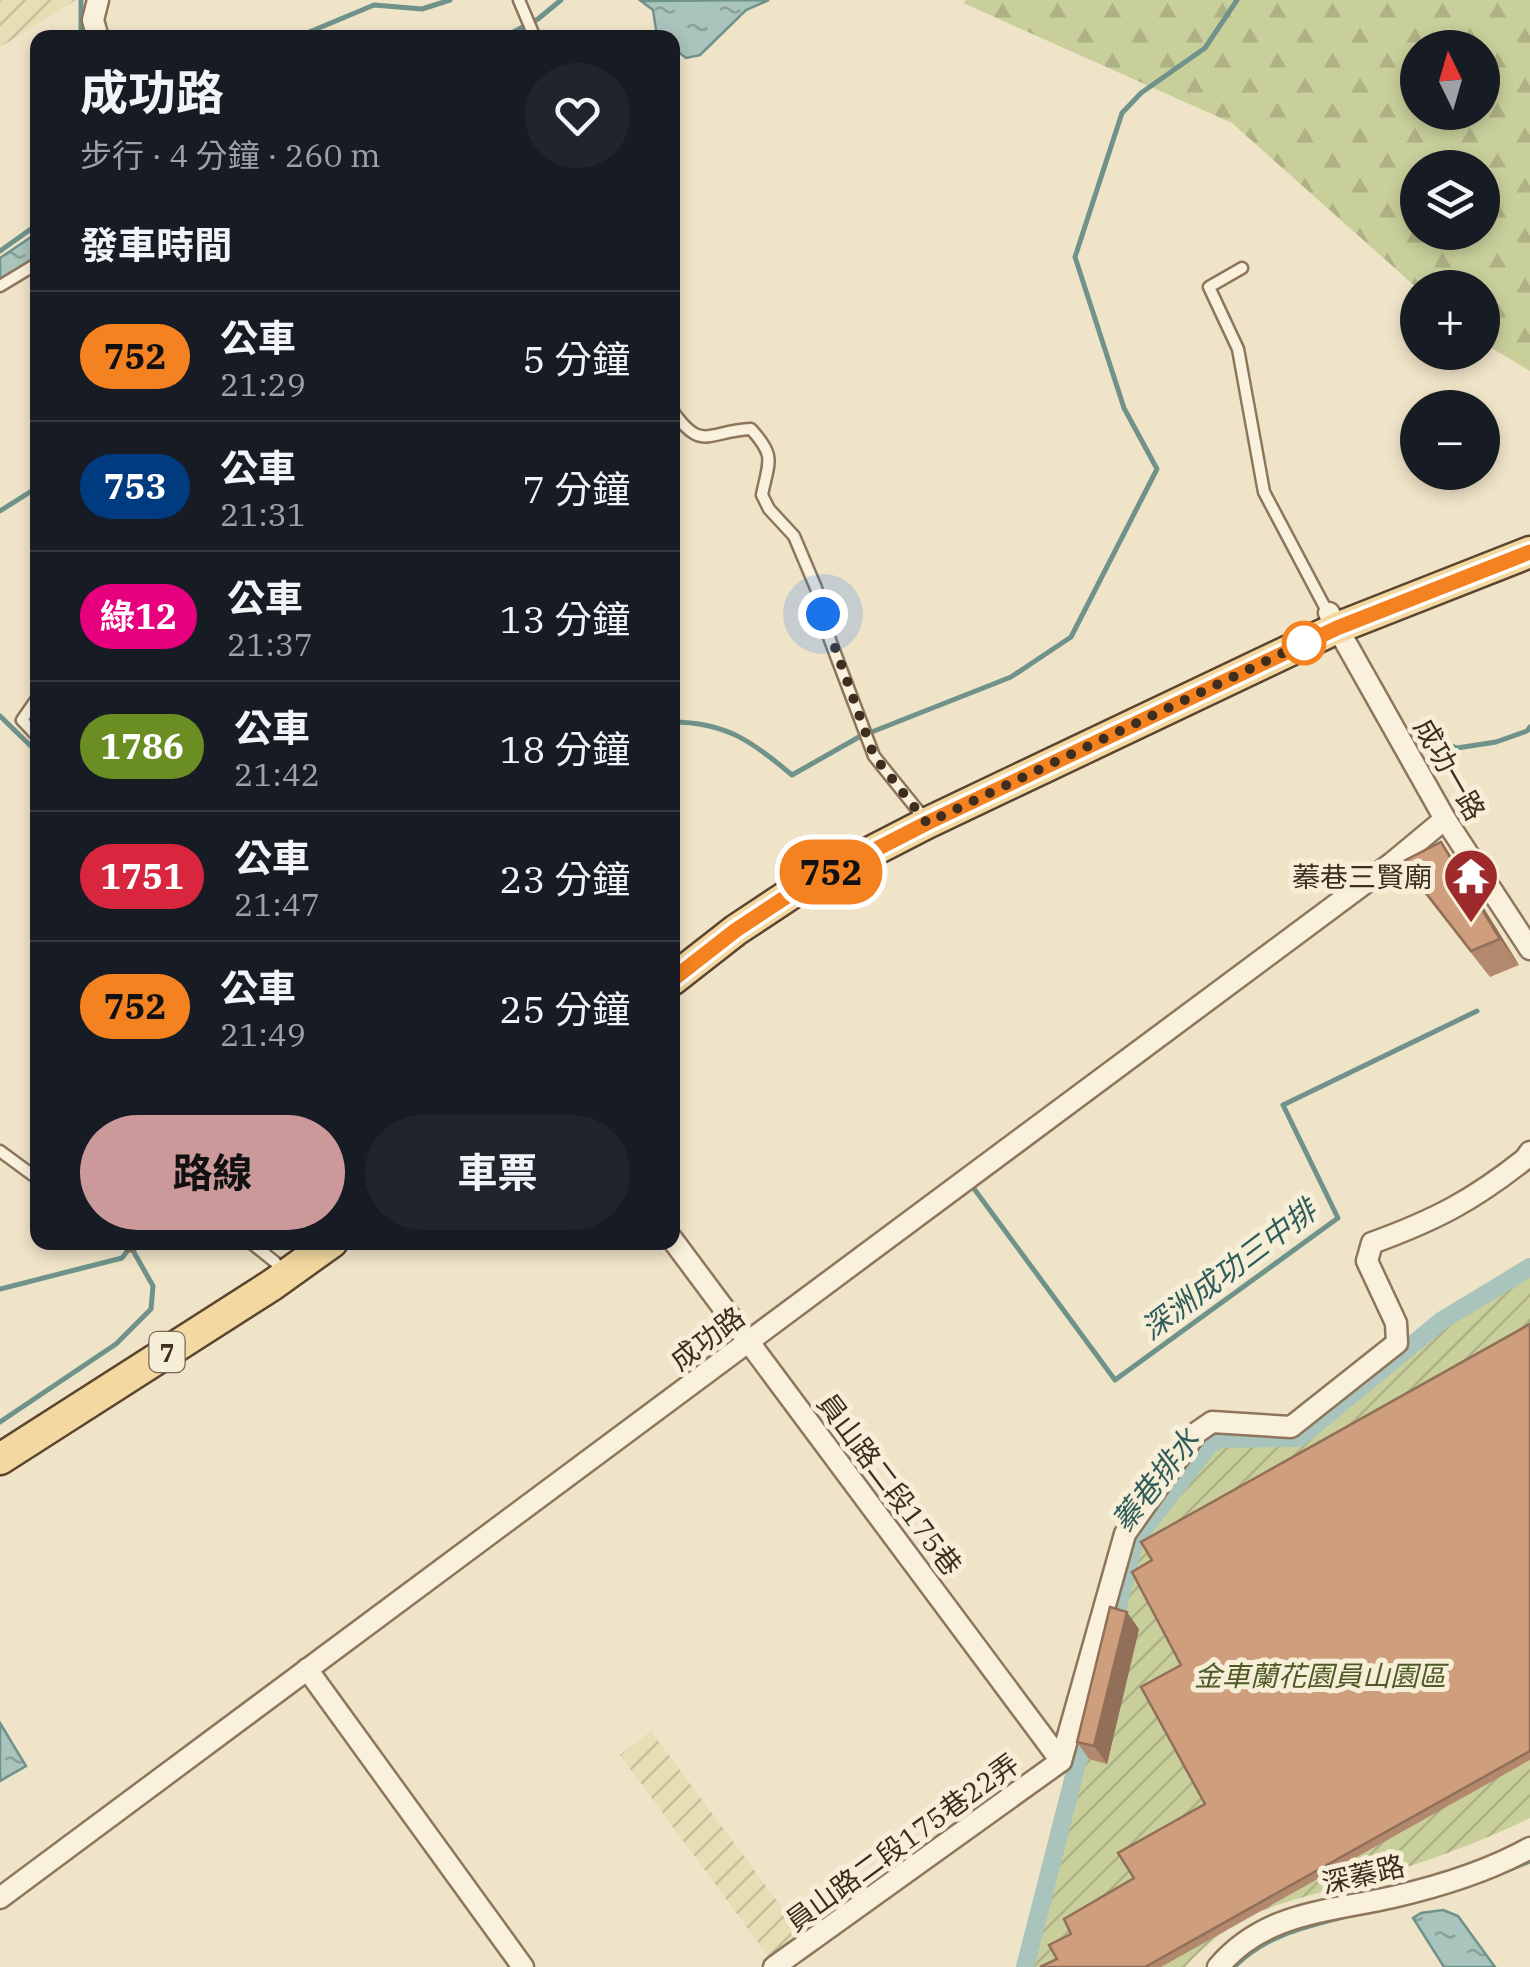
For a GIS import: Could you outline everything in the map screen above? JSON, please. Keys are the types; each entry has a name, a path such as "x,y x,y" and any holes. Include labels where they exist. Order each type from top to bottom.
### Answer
{"main road":[{"path":"680,952 771,888 1333,621 1530,534"},
{"path":"1333,621 1530,552"},
{"path":"680,974 795,891 923,816"},
{"name":"7","path":"0,1459 280,1268 295,1250"},
{"name":"7","path":"0,1439 280,1268 316,1250"}],"street":[{"path":"96,30 93,20 98,0"},
{"name":"成功一路","path":"1333,621 1445,818 1530,949"},
{"name":"成功路","path":"0,1898 1392,862 1445,818"},
{"path":"1062,1761 1125,1534 1196,1433 1212,1422 1292,1427 1397,1342 1396,1323 1367,1261 1372,1244 1425,1224 1479,1196 1530,1152"},
{"name":"員山路二段175巷","path":"680,1250 1062,1761"},
{"path":"307,1669 523,1967"},
{"name":"員山路二段175巷22弄","path":"774,1967 1062,1761"},
{"name":"深蓁路","path":"1218,1967 1275,1922 1396,1896 1490,1870 1530,1848"}],"lane":[{"path":"519,1 531,30"},
{"path":"1242,268 1209,286 1238,350 1264,492 1333,621"},
{"path":"0,286 30,269"},
{"path":"680,421 689,434 700,438 751,428 767,447 771,461 762,494 802,553 874,756 923,816"},
{"path":"30,708 22,720 30,729"},
{"path":"0,1151 30,1174"},
{"path":"259,1250 280,1268"}],"shaded area":[{"path":"0,0 76,0 0,47"},
{"path":"651,1731 806,1940 772,1961 620,1755"}],"green space":[{"path":"1530,0 1530,371 1500,353 1500,270 1400,273 1232,123 963,3"},
{"name":"金車蘭花園員山園區","path":"1530,1270 1530,1818 1427,1860 1266,1909 1226,1930 1185,1967 1029,1967 1141,1541 1219,1444 1294,1445 1474,1301"}],"water":[{"path":"769,0 746,10 700,55 686,58 680,53 680,30 656,30 653,10 641,1"},
{"path":"30,238 30,262 0,281 0,258"},
{"path":"0,1723 26,1766 0,1781"},
{"path":"1443,1910 1458,1916 1495,1967 1444,1967 1413,1918"}],"building":[{"name":"蓁巷三賢廟","path":"1441,842 1500,939 1471,951 1402,862"},
{"name":"金車蘭花園員山園區","path":"1530,1324 1530,1751 1145,1967 1040,1967 1057,1959 1049,1945 1071,1934 1064,1919 1134,1878 1118,1853 1205,1804 1141,1687 1181,1665 1132,1572 1152,1560 1141,1542"},
{"path":"1110,1607 1127,1612 1094,1746 1077,1742"}],"waterway":[{"path":"81,0 81,30"},
{"path":"314,30 374,5 422,9 450,0"},
{"path":"517,30 561,0"},
{"path":"680,722 738,736 792,775 859,737 1011,677 1071,637 1157,469 1124,408 1075,257 1122,113 1141,93 1205,48 1237,0"},
{"path":"0,251 30,230"},
{"path":"0,511 30,492"},
{"path":"0,716 30,745"},
{"path":"1412,730 1457,748 1496,742 1530,727"},
{"name":"深洲成功三中排","path":"972,1186 1115,1380 1338,1218 1283,1105 1477,1011"},
{"path":"0,1289 122,1258 128,1250"},
{"path":"0,1422 116,1344 151,1309 153,1286 133,1250"},
{"name":"蓁巷排水","path":"1111,1633 1135,1540 1208,1447 1218,1439 1299,1438 1441,1321 1530,1267"},
{"name":"蓁巷排水","path":"1025,1967 1087,1725"},
{"path":"1484,1880 1530,1861"},
{"path":"1234,1967 1272,1940 1347,1916"}],"bus line":[{"name":"752","path":"680,974 795,891 927,823 1337,628 1530,552"}],"place":[{"name":"蓁巷三賢廟","path":"1471,925"}],"route":[{"path":"823,614 874,756 927,823 1304,643"}]}
